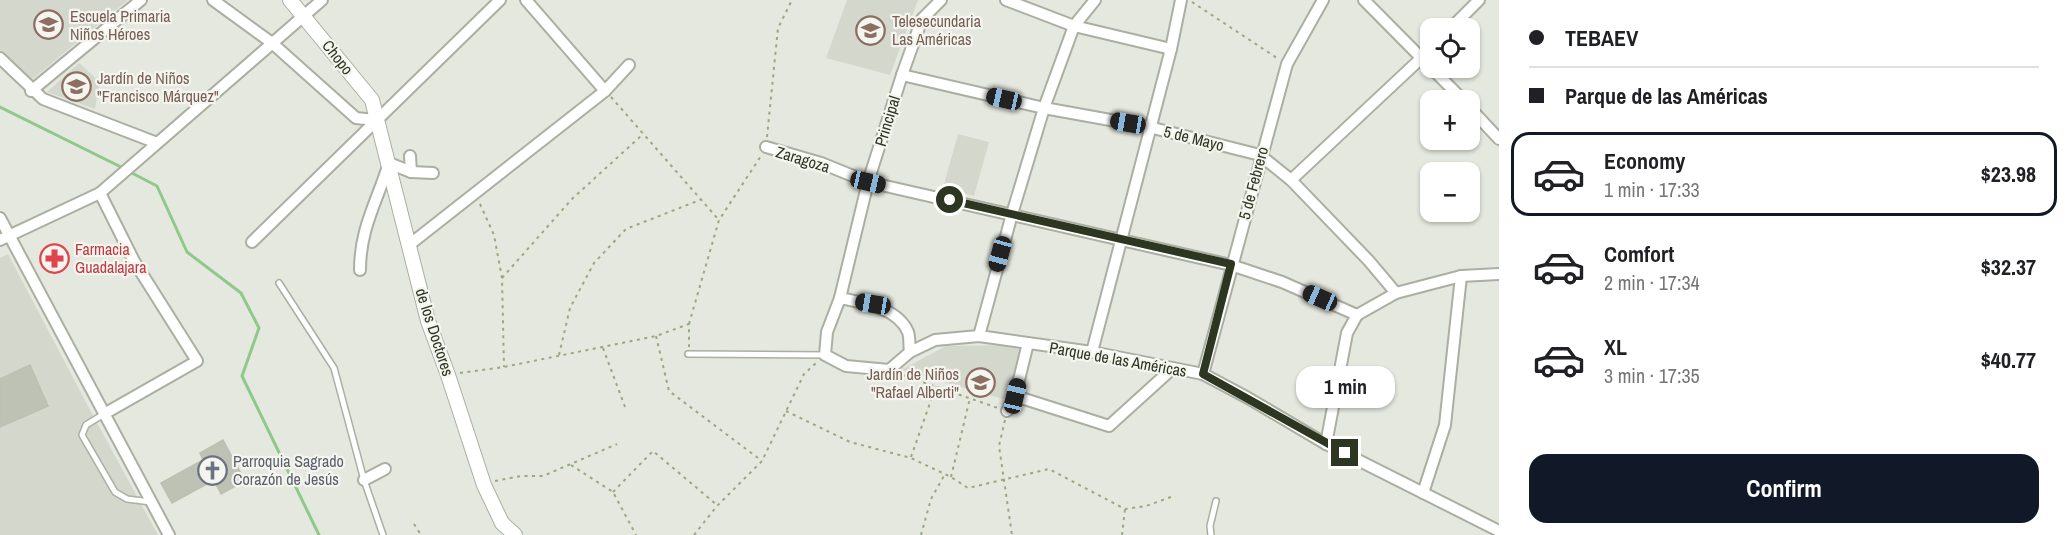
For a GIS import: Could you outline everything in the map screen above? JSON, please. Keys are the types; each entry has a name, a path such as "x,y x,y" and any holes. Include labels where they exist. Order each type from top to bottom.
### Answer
{"street":[{"path":"32,91 141,0"},
{"path":"213,0 272,43 356,118 375,120"},
{"name":"Chopo","path":"290,0 372,100 375,120"},
{"path":"5,238 100,193 322,0"},
{"path":"252,242 500,0"},
{"path":"526,0 605,91"},
{"name":"Principal","path":"825,355 827,332 840,298 868,182 902,75 922,19 941,0"},
{"path":"1006,0 1074,26 1171,49"},
{"path":"979,336 1011,214 1044,108 1074,26 1095,0"},
{"path":"1092,352 1171,49 1181,0"},
{"name":"5 de Febrero","path":"1203,374 1260,155 1287,64 1323,0"},
{"path":"1364,0 1420,56"},
{"path":"1461,18 1479,0"},
{"path":"0,58 32,91 43,99 157,143"},
{"path":"1291,180 1420,60"},
{"path":"409,246 605,91 630,65"},
{"name":"5 de Mayo","path":"902,75 1044,108 1149,127 1260,155 1291,180 1369,261 1396,293"},
{"path":"1442,78 1453,90"},
{"path":"1480,119 1499,139"},
{"name":"de los Doctores","path":"375,120 389,163 428,321 484,485 502,523 515,535"},
{"name":"Zaragoza","path":"766,147 821,163 868,182 1231,264 1282,282 1357,315"},
{"path":"410,156 411,171"},
{"path":"360,270 363,232 379,195 389,163 411,171 433,173"},
{"path":"100,193 134,261 197,361 104,414"},
{"path":"0,218 5,238 169,535"},
{"path":"1326,444 1347,333 1357,315 1396,293 1461,276 1499,274"},
{"path":"1424,493 1445,425 1461,276"},
{"path":"840,298 873,304 895,316 908,332 910,352"},
{"name":"Parque de las Américas","path":"889,370 910,352 935,340 979,336 1092,352 1203,374 1326,444 1499,531"},
{"path":"1007,411 1015,396 1028,343"},
{"path":"825,355 846,366 889,370"},
{"path":"1015,396 1109,426 1173,368"},
{"path":"364,480 385,469"}],"lane":[{"path":"279,283 334,368 364,480 383,535"},
{"path":"688,354 825,355"},
{"path":"104,414 87,425 82,435 115,492 127,499 151,502"},
{"path":"1211,535 1210,526 1216,501"}],"path":[{"path":"688,354 689,324 719,220 766,147 778,28 792,0"},
{"path":"1189,0 1287,64"},
{"path":"605,91 719,220"},
{"path":"502,278 572,199 642,135"},
{"path":"476,193 494,235 502,278 504,367"},
{"path":"559,355 570,308 594,263 626,229 700,200"},
{"path":"448,375 504,367 656,336 689,324"},
{"path":"656,336 669,391 762,461"},
{"path":"603,347 625,407"},
{"path":"694,535 717,506 762,461 804,374 825,355"},
{"path":"889,370 1007,411 999,446 1012,535"},
{"path":"911,458 936,387"},
{"path":"951,477 970,398"},
{"path":"786,411 850,442 911,458 951,477 968,488 1049,469 1125,509 1146,506 1171,497"},
{"path":"484,485 521,476 543,476 617,444"},
{"path":"613,492 653,451 717,506"},
{"path":"571,465 613,492 636,535"},
{"path":"921,535 931,499 945,474"},
{"path":"1122,535 1125,509"},
{"path":"414,524 421,535"}],"shaded area":[{"name":"Escuela Primaria Niños Héroes","path":"0,0 128,0 29,82 0,50"},
{"name":"Telesecundaria Las Américas","path":"847,0 918,0 890,75 826,58"},
{"name":"Jardín de Niños \"Francisco Márquez\"","path":"79,63 100,82 95,109 47,92"},
{"path":"958,134 989,142 974,196 943,188"},
{"path":"8,254 158,535 0,535 0,258"},
{"name":"Jardín de Niños \"Rafael Alberti\"","path":"1025,345 1011,396 1003,399 901,370 946,346"}],"building":[{"path":"30,365 48,406 0,427 0,379"},
{"name":"Parroquia Sagrado Corazón de Jesús","path":"223,440 245,481 221,494 214,480 172,503 161,483 203,460 200,453"}],"waterway":[{"path":"0,107 123,168"},
{"path":"128,171 157,186 187,252 241,293 259,328 242,376 319,535"}],"place":[{"name":"Escuela Primaria Niños Héroes","path":"49,25"},
{"name":"Telesecundaria Las Américas","path":"871,30"},
{"name":"Jardín de Niños \"Francisco Márquez\"","path":"76,87"},
{"name":"Farmacia Guadalajara","path":"54,258"},
{"name":"Jardín de Niños \"Rafael Alberti\"","path":"980,383"},
{"name":"Parroquia Sagrado Corazón de Jesús","path":"212,470"}],"route":[{"path":"950,200 1231,264 1203,374 1345,453"}]}
